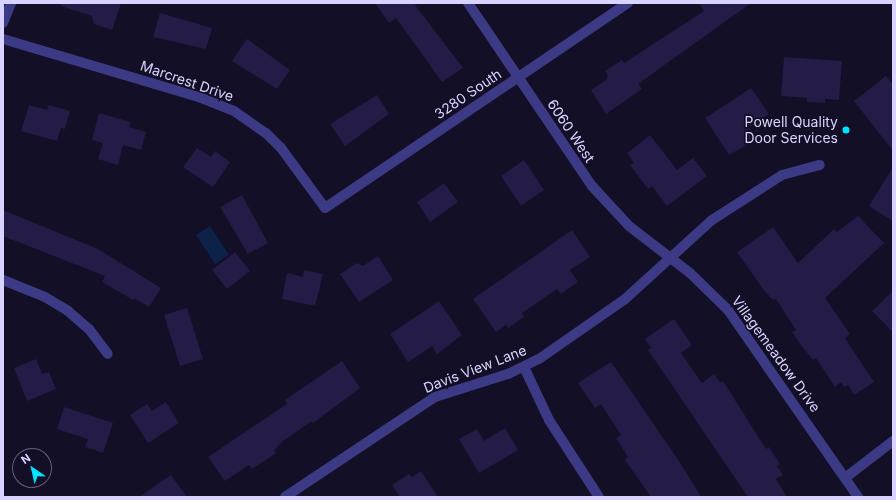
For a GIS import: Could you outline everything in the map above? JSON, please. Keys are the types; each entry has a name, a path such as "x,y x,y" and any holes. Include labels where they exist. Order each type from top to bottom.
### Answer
{"street":[{"path":"3,23 11,3"},
{"name":"6060 West","path":"468,3 604,201 629,226 670,259"},
{"name":"3280 South","path":"325,208 628,3"},
{"name":"Marcrest Drive","path":"3,39 198,97 234,111 266,133 281,148 325,208"},
{"name":"Davis View Lane","path":"285,497 435,397 524,367 610,311 670,259 703,227 768,183 797,170 820,165"},
{"name":"Villagemeadow Drive","path":"670,259 703,284 741,325 858,497"},
{"path":"3,280 62,307 89,329 108,354"},
{"path":"524,367 549,420 599,497"},
{"path":"844,478 893,442"}],"water":[{"path":"210,226 229,255 215,264 196,235"}],"building":[{"path":"61,3 121,3 112,30 94,24 92,16 61,6"},
{"path":"375,3 417,3 415,5 463,68 442,82 396,18 389,23"},
{"path":"699,3 751,3 638,84 642,89 606,114 591,90 606,80 608,76 605,71 622,60 624,63 704,11"},
{"path":"160,13 212,28 206,49 153,37"},
{"path":"247,39 290,70 277,89 232,61"},
{"path":"784,57 842,61 839,100 825,99 825,103 807,102 807,98 781,96"},
{"path":"886,76 893,84 893,151 854,101"},
{"path":"751,88 769,114 748,127 757,139 729,155 705,118"},
{"path":"377,95 389,114 345,146 330,124"},
{"path":"29,105 47,110 49,105 70,111 65,129 61,128 57,141 21,131"},
{"path":"99,113 131,122 129,127 146,132 141,150 123,145 118,165 98,159 103,143 92,140"},
{"path":"650,135 677,170 693,158 707,176 667,206 652,186 648,189 630,165 634,163 627,153"},
{"path":"197,148 211,157 215,151 230,162 213,187 183,167"},
{"path":"524,160 544,190 521,206 501,176"},
{"path":"893,167 893,221 869,206"},
{"path":"444,183 458,202 430,222 417,202"},
{"path":"242,195 268,243 248,254 220,207"},
{"path":"3,210 98,249 161,288 149,307 134,298 133,300 102,282 105,276 3,236"},
{"path":"858,216 884,243 825,298 850,334 845,338 874,382 854,395 848,385 844,387 841,382 835,387 816,358 813,360 792,332 796,330 776,299 773,300 763,289 737,252 773,227 798,263 834,229 837,232"},
{"path":"572,230 590,257 570,270 578,282 561,294 557,289 522,313 524,317 508,328 506,325 496,332 473,299"},
{"path":"235,252 250,271 227,289 212,270"},
{"path":"378,256 393,280 359,302 340,274 357,263 363,266"},
{"path":"304,270 323,274 315,306 282,299 287,273 303,277"},
{"path":"893,291 893,332 872,311"},
{"path":"439,301 462,335 437,354 432,346 408,362 390,334"},
{"path":"187,308 203,359 180,366 164,315"},
{"path":"674,319 692,345 681,353 702,383 714,374 720,382 723,381 766,449 769,447 780,464 777,466 783,475 776,479 787,497 748,497 648,350 651,348 645,339"},
{"path":"36,359 42,374 49,372 56,389 27,401 14,368"},
{"path":"342,361 360,388 313,423 312,421 283,441 274,450 276,453 252,469 249,465 225,481 208,457 287,404 285,400"},
{"path":"611,362 679,461 701,497 651,497 625,460 628,457 616,438 621,435 601,404 595,408 578,383"},
{"path":"166,402 179,423 148,443 130,415 147,404 152,411"},
{"path":"64,407 113,423 103,453 85,447 88,439 57,429"},
{"path":"505,428 518,450 479,473 459,439 477,429 484,441"},
{"path":"421,471 438,497 400,497 392,485 409,474 412,477"},
{"path":"171,475 187,497 139,497"}],"place":[{"name":"Powell Quality Door Services","path":"846,130"}]}
